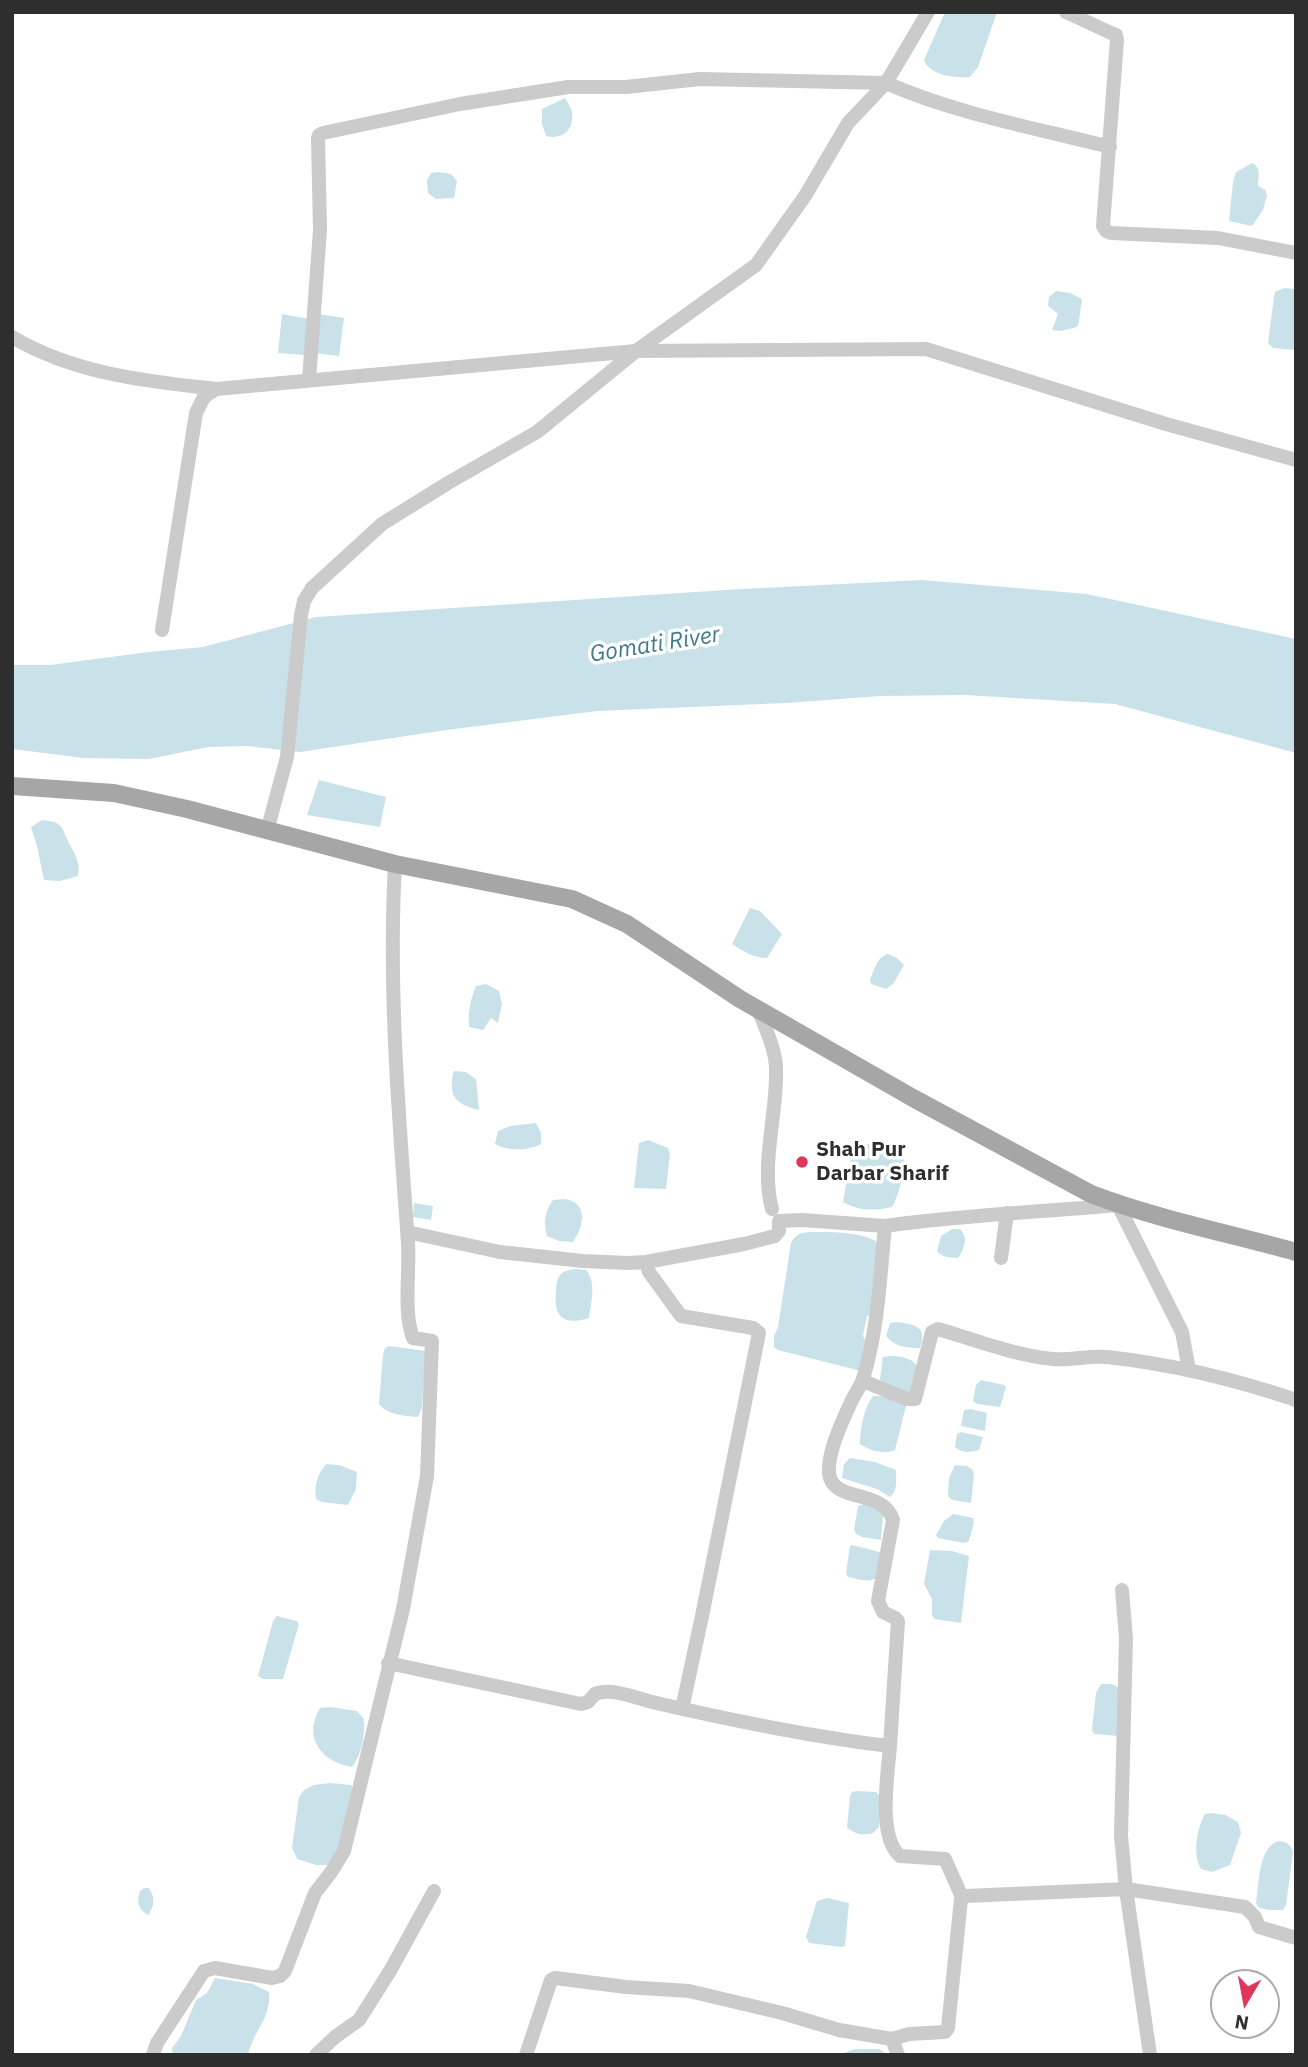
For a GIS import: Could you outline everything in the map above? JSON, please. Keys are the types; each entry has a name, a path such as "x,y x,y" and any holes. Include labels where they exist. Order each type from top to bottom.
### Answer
{"main road":[{"path":"12,786 114,793 187,809 395,864 572,899 627,924 758,1009 1091,1194 1118,1205 1296,1252"}],"street":[{"path":"267,831 287,757 301,615 304,601 312,588 382,524 537,432 636,351 756,265 805,196 848,123 886,83 928,12"},
{"path":"1066,12 1116,36 1117,40 1103,226 1106,231 1218,239 1296,253"},
{"path":"309,380 320,230 319,135 460,104 568,87 626,87 701,79 886,83 967,111 1110,146"},
{"path":"12,337 63,362 100,373 157,383 216,389 636,351 926,349 1166,424 1296,460"},
{"path":"162,630 196,413 204,397 216,389"},
{"path":"153,2055 164,2033 209,1968 272,1978 285,1971 315,1893 344,1851 402,1609 428,1476 432,1341 413,1338 408,1326 409,1262 393,970 392,909 395,864"},
{"path":"758,1009 776,1065 769,1149 769,1198 772,1209"},
{"path":"407,1232 500,1252 628,1264 775,1236 779,1231 779,1221 885,1226 967,1216 1118,1205 1182,1332 1189,1370"},
{"path":"1001,1258 1007,1213"},
{"path":"526,2055 551,1980 555,1978 626,1987 690,1991 839,2030 892,2039 909,2034 945,2032 948,2028 962,1897 945,1859 900,1856 891,1845 888,1833 886,1802 898,1621 883,1612 878,1601 893,1520 886,1507 841,1490 831,1483 829,1473 831,1453 863,1381 878,1307 885,1226"},
{"path":"646,1262 649,1272 681,1316 753,1328 759,1333 682,1709"},
{"path":"863,1381 907,1399 915,1399 932,1332 938,1329 999,1347 1055,1359 1104,1356 1189,1370 1250,1384 1296,1400"},
{"path":"1122,1590 1126,1638 1121,1836 1150,2055"},
{"path":"388,1663 581,1704 588,1702 595,1694 610,1692 682,1709 844,1740 890,1745"},
{"path":"962,1897 1126,1889 1245,1907 1255,1917 1259,1927 1296,1938"},
{"path":"316,2055 359,2020 390,1971 434,1891"},
{"path":"892,2039 898,2055"}],"water":[{"path":"945,12 997,12 978,67 970,77 937,73 924,60"},
{"path":"565,98 572,112 569,129 557,137 546,136 542,124 542,109"},
{"path":"1252,163 1258,170 1258,186 1265,190 1267,195 1263,210 1252,226 1229,221 1236,172"},
{"path":"431,173 451,174 457,181 454,198 436,199 428,193 427,180"},
{"path":"1284,288 1296,289 1296,350 1273,348 1268,343 1275,292"},
{"path":"1056,291 1070,293 1082,299 1077,327 1052,330 1058,314 1048,306 1049,297"},
{"path":"282,314 309,319 305,355 278,353"},
{"path":"319,314 344,318 339,356 315,353"},
{"name":"Gomati River","path":"922,580 1087,594 1296,639 1296,753 1115,704 965,695 881,696 597,711 300,752 247,746 208,747 149,759 84,758 12,749 12,665 50,665 203,647 316,617"},
{"path":"319,780 386,797 380,827 307,815"},
{"path":"42,820 55,822 63,829 77,861 78,876 60,881 44,880 31,827"},
{"path":"750,908 760,911 782,934 767,958 744,952 732,944"},
{"path":"888,954 904,965 893,984 886,989 871,984 870,980 879,961"},
{"path":"486,984 499,991 502,1004 498,1023 491,1018 483,1030 469,1027 474,991 476,986"},
{"path":"454,1071 466,1072 476,1079 479,1110 464,1105 455,1098 452,1087"},
{"path":"536,1123 541,1133 541,1144 518,1149 495,1144 498,1131 510,1126"},
{"path":"648,1140 668,1148 670,1154 666,1189 634,1188 639,1143"},
{"path":"867,1144 889,1145 903,1150 902,1179 892,1207 866,1209 843,1202 851,1156 855,1147"},
{"path":"553,1200 572,1201 581,1210 582,1222 573,1242 559,1241 547,1236 545,1221 550,1204"},
{"path":"414,1203 433,1206 431,1220 413,1217"},
{"path":"952,1229 960,1229 965,1240 958,1258 944,1256 937,1251 941,1236"},
{"path":"809,1232 852,1234 876,1241 878,1245 871,1314 867,1316 863,1336 867,1343 861,1371 774,1347 791,1243 798,1235"},
{"path":"575,1269 586,1270 592,1293 589,1318 573,1321 562,1317 556,1307 556,1285 560,1275"},
{"path":"890,1323 914,1325 921,1331 920,1348 893,1343 886,1336"},
{"path":"389,1346 426,1351 422,1407 418,1417 392,1413 379,1404 383,1355 385,1348"},
{"path":"883,1357 909,1359 918,1367 911,1394 883,1385 880,1379"},
{"path":"981,1380 1006,1387 1000,1407 973,1401 976,1385"},
{"path":"873,1396 896,1399 906,1406 895,1450 878,1451 860,1444 863,1419"},
{"path":"964,1410 987,1413 985,1431 961,1426"},
{"path":"961,1432 983,1437 979,1450 966,1452 955,1447 957,1434"},
{"path":"850,1458 875,1462 896,1470 893,1494 890,1497 877,1489 842,1478 844,1464"},
{"path":"326,1464 339,1465 357,1472 356,1489 348,1505 316,1499 317,1481"},
{"path":"955,1465 967,1466 973,1470 971,1503 952,1500 948,1496 949,1478"},
{"path":"864,1504 883,1515 881,1540 862,1537 854,1530 858,1506"},
{"path":"953,1514 973,1518 969,1541 964,1543 938,1538 936,1535 944,1521"},
{"path":"852,1545 880,1552 879,1576 868,1580 848,1577 846,1573"},
{"path":"930,1550 952,1551 969,1556 961,1623 935,1619 932,1616 932,1599 924,1584"},
{"path":"277,1616 297,1621 299,1624 283,1679 263,1679 258,1676 273,1621"},
{"path":"1101,1684 1112,1684 1119,1688 1118,1736 1094,1734 1092,1730 1096,1693"},
{"path":"320,1708 357,1711 364,1719 362,1744 352,1767 332,1760 318,1747 314,1739 313,1729"},
{"path":"314,1785 351,1785 356,1792 331,1865 316,1865 297,1859 292,1848 299,1797 304,1790"},
{"path":"857,1791 876,1792 880,1796 879,1827 873,1833 859,1834 847,1827 850,1796"},
{"path":"1205,1814 1225,1815 1238,1822 1241,1833 1230,1865 1212,1872 1201,1869 1196,1849 1202,1820"},
{"path":"1278,1841 1288,1844 1293,1852 1286,1905 1283,1910 1268,1910 1258,1907 1256,1903 1259,1877 1267,1851"},
{"path":"149,1888 153,1898 148,1915 138,1902 140,1891"},
{"path":"827,1898 849,1903 845,1946 809,1943 806,1937 817,1901"},
{"path":"215,1978 253,1984 269,1992 265,2017 248,2055 173,2055 172,2048 181,2036 196,2000 207,1993"},
{"path":"855,2049 880,2049 887,2055 839,2055"}],"place":[{"name":"Shah Pur Darbar Sharif","path":"802,1162"}]}
